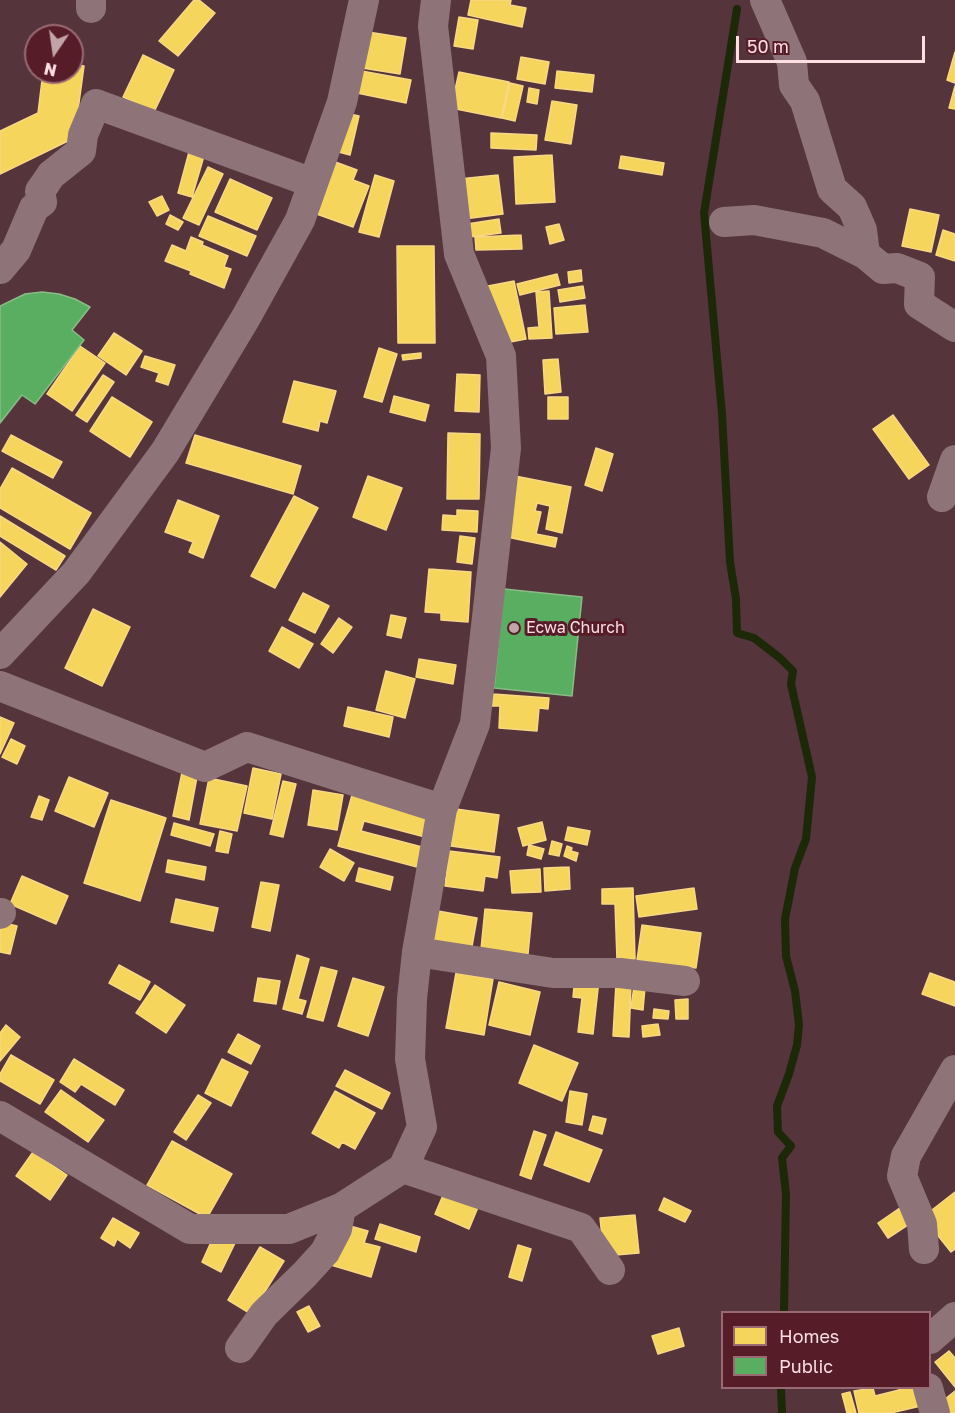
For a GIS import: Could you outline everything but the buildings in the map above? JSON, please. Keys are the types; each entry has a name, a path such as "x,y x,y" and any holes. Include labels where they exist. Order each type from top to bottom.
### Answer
{"street":[{"path":"0,654 76,573 165,452 245,320 300,220 342,102 364,0"},
{"path":"0,1116 190,1229 289,1229 341,1208 403,1168 422,1127 410,1059 412,999 417,951 442,809 476,724 506,448 501,356 459,254 433,26 436,0"},
{"path":"765,0 792,62 794,85 805,101 832,189 852,207 862,230 865,254"},
{"path":"0,269 16,250 34,208 42,202 40,191 45,183 51,175 81,151 83,135 96,104 313,183"},
{"path":"724,222 754,220 823,233 865,254 883,269 897,268 920,277 919,304 955,327"},
{"path":"942,497 955,460"},
{"path":"0,686 205,767 247,747 442,809"},
{"path":"417,951 554,973 621,973 685,981"},
{"path":"955,1070 952,1097 955,1102"},
{"path":"924,1249 922,1224 902,1176 906,1156 955,1070"},
{"path":"403,1168 581,1228 610,1270"},
{"path":"240,1348 264,1314 325,1252 337,1229 341,1208"},
{"path":"931,1338 955,1317"},
{"path":"928,1389 935,1413"}],"waterway":[{"path":"737,9 704,213 722,414 730,562 736,599 737,633 754,638 793,671 791,684 812,777 806,839 795,868 785,919 786,956 795,991 799,1025 797,1045 777,1106 778,1132 791,1146 782,1158 786,1194 784,1311"},
{"path":"781,1389 782,1413"}],"place":[{"name":"Ecwa Church","path":"514,628"}]}
